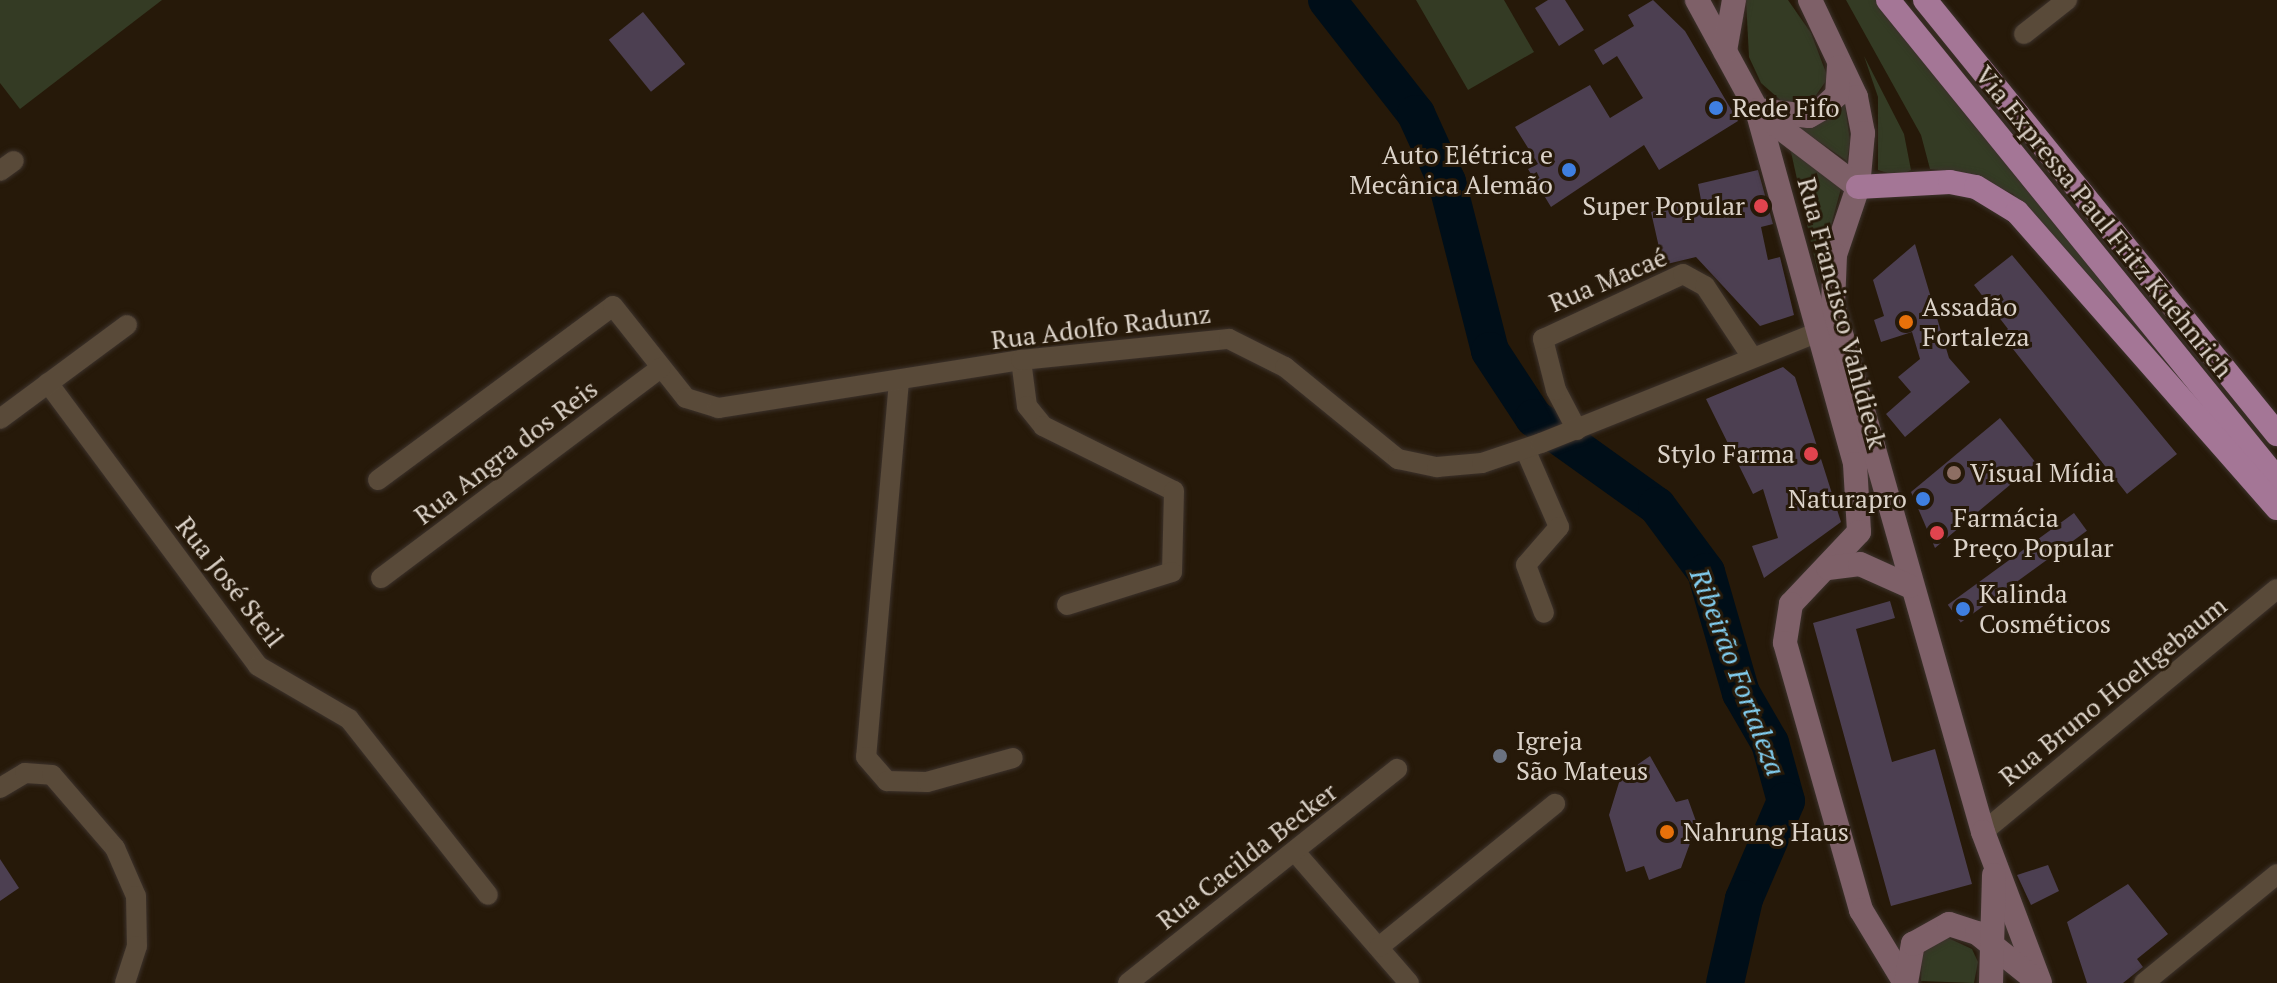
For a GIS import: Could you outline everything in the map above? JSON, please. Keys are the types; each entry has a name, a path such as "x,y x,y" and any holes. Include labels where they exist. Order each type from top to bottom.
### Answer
{"main road":[{"name":"Rua Francisco Vahldieck","path":"1697,0 1757,110 1819,332 1862,511 1859,532 1791,604 1785,643 1861,910 1906,983"},
{"path":"1725,51 1734,0"},
{"name":"Rua Francisco Vahldieck","path":"1810,0 1836,49 1863,133 1858,187 1835,255 1833,305 1909,586 1994,869 2039,983"},
{"name":"Via Expressa Paul Fritz Kuehnrich","path":"1888,0 2277,479"},
{"name":"Via Expressa Paul Fritz Kuehnrich","path":"1925,0 2277,434"},
{"path":"1935,0 1956,37"},
{"path":"1757,110 1809,116 1823,108 1842,79 1836,49"},
{"path":"1757,110 1858,187 1950,182 1976,187 2017,212 2277,508"},
{"path":"1828,568 1860,564 1909,586"},
{"name":"Rua Francisco Vahldieck","path":"1991,983 1988,945 1994,869"},
{"path":"1906,983 1913,944 1934,927 1964,926 2039,983"}],"street":[{"path":"2024,34 2067,0"},
{"name":"Rua Macaé","path":"1574,431 1556,390 1543,339 1683,274 1705,286 1752,357"},
{"name":"Rua Adolfo Radunz","path":"378,480 613,306 686,398 718,408 1021,360 1229,339 1285,367 1398,459 1437,467 1533,446 1819,332"},
{"path":"0,419 127,325"},
{"path":"1021,360 1027,406 1043,426 1174,491 1172,572 1067,605"},
{"name":"Rua Angra dos Reis","path":"381,578 661,368"},
{"path":"899,381 866,757 887,781 927,782 1013,758"},
{"name":"Rua José Steil","path":"48,383 258,666 349,719 488,895"},
{"path":"1533,446 1559,527 1526,565 1544,613"},
{"name":"Rua Bruno Hoeltgebaum","path":"1983,832 2277,589"},
{"name":"Rua Cacilda Becker","path":"1128,983 1296,853 1397,769"},
{"path":"0,788 25,773 52,775 115,848 136,896 137,946 125,983"},
{"path":"1379,947 1555,804"},
{"path":"1296,853 1409,983"},
{"path":"2144,983 2277,874"}],"green space":[{"path":"0,0 162,0 20,109 0,83"},
{"path":"1416,0 1504,0 1534,52 1468,90"},
{"path":"1746,0 1788,0 1811,33 1828,78 1812,101 1786,105 1761,83 1749,57"},
{"path":"1846,0 1878,0 2180,373 2013,194 1967,173 1930,169 1921,135"},
{"path":"1864,56 1904,134 1911,170 1898,176 1878,170 1878,97"},
{"path":"1845,105 1850,141 1847,161 1795,125 1817,122"},
{"path":"1789,143 1843,181 1818,274"},
{"path":"1946,937 1972,949 1978,962 1974,983 1921,981 1922,953"}],"building":[{"path":"1548,0 1565,0 1584,30 1559,46 1535,8"},
{"path":"1653,0 1685,31 1738,121 1659,170 1644,145 1551,207 1528,169 1538,164 1515,127 1590,85 1610,118 1643,98 1617,56 1603,65 1594,50 1634,26 1628,15"},
{"path":"643,12 685,64 651,92 609,40"},
{"path":"1758,170 1773,224 1761,227 1768,260 1780,257 1794,315 1760,326 1696,257 1663,265 1651,212 1701,200 1698,184"},
{"path":"1915,244 1949,358 1970,382 1905,437 1886,414 1911,392 1898,377 1920,359 1912,332 1881,342 1874,320 1884,316 1873,280"},
{"path":"2012,255 2177,454 2127,494 2002,335 2008,329 1974,285"},
{"path":"1783,367 1795,377 1841,522 1764,578 1752,546 1778,538 1763,489 1753,494 1706,399"},
{"path":"2000,418 2036,463 1935,548 1911,492"},
{"path":"2074,513 2087,531 1961,622 1948,605"},
{"path":"1890,601 1895,618 1856,629 1892,762 1935,749 1972,884 1891,906 1813,623"},
{"path":"1650,756 1676,802 1688,799 1697,824 1681,868 1649,880 1644,866 1626,872 1609,815 1621,776"},
{"path":"0,859 19,888 0,901"},
{"path":"2048,865 2059,891 2031,905 2017,875"},
{"path":"2128,884 2168,934 2137,959 2143,967 2123,983 2087,983 2067,922"}],"waterway":[{"name":"Ribeirão Fortaleza","path":"1327,0 1416,114 1447,182 1490,351 1534,418 1657,506 1706,572 1741,693 1770,743 1786,801 1744,899 1725,983"}],"place":[{"name":"Rede Fifo","path":"1716,108"},
{"name":"Auto Elétrica e Mecânica Alemão","path":"1569,170"},
{"name":"Super Popular","path":"1761,206"},
{"name":"Assadão Fortaleza","path":"1906,322"},
{"name":"Stylo Farma","path":"1811,454"},
{"name":"Visual Mídia","path":"1954,473"},
{"name":"Naturapro","path":"1923,499"},
{"name":"Farmácia Preço Popular","path":"1937,533"},
{"name":"Kalinda Cosméticos","path":"1963,609"},
{"name":"Igreja São Mateus","path":"1500,756"},
{"name":"Nahrung Haus","path":"1667,832"}]}
